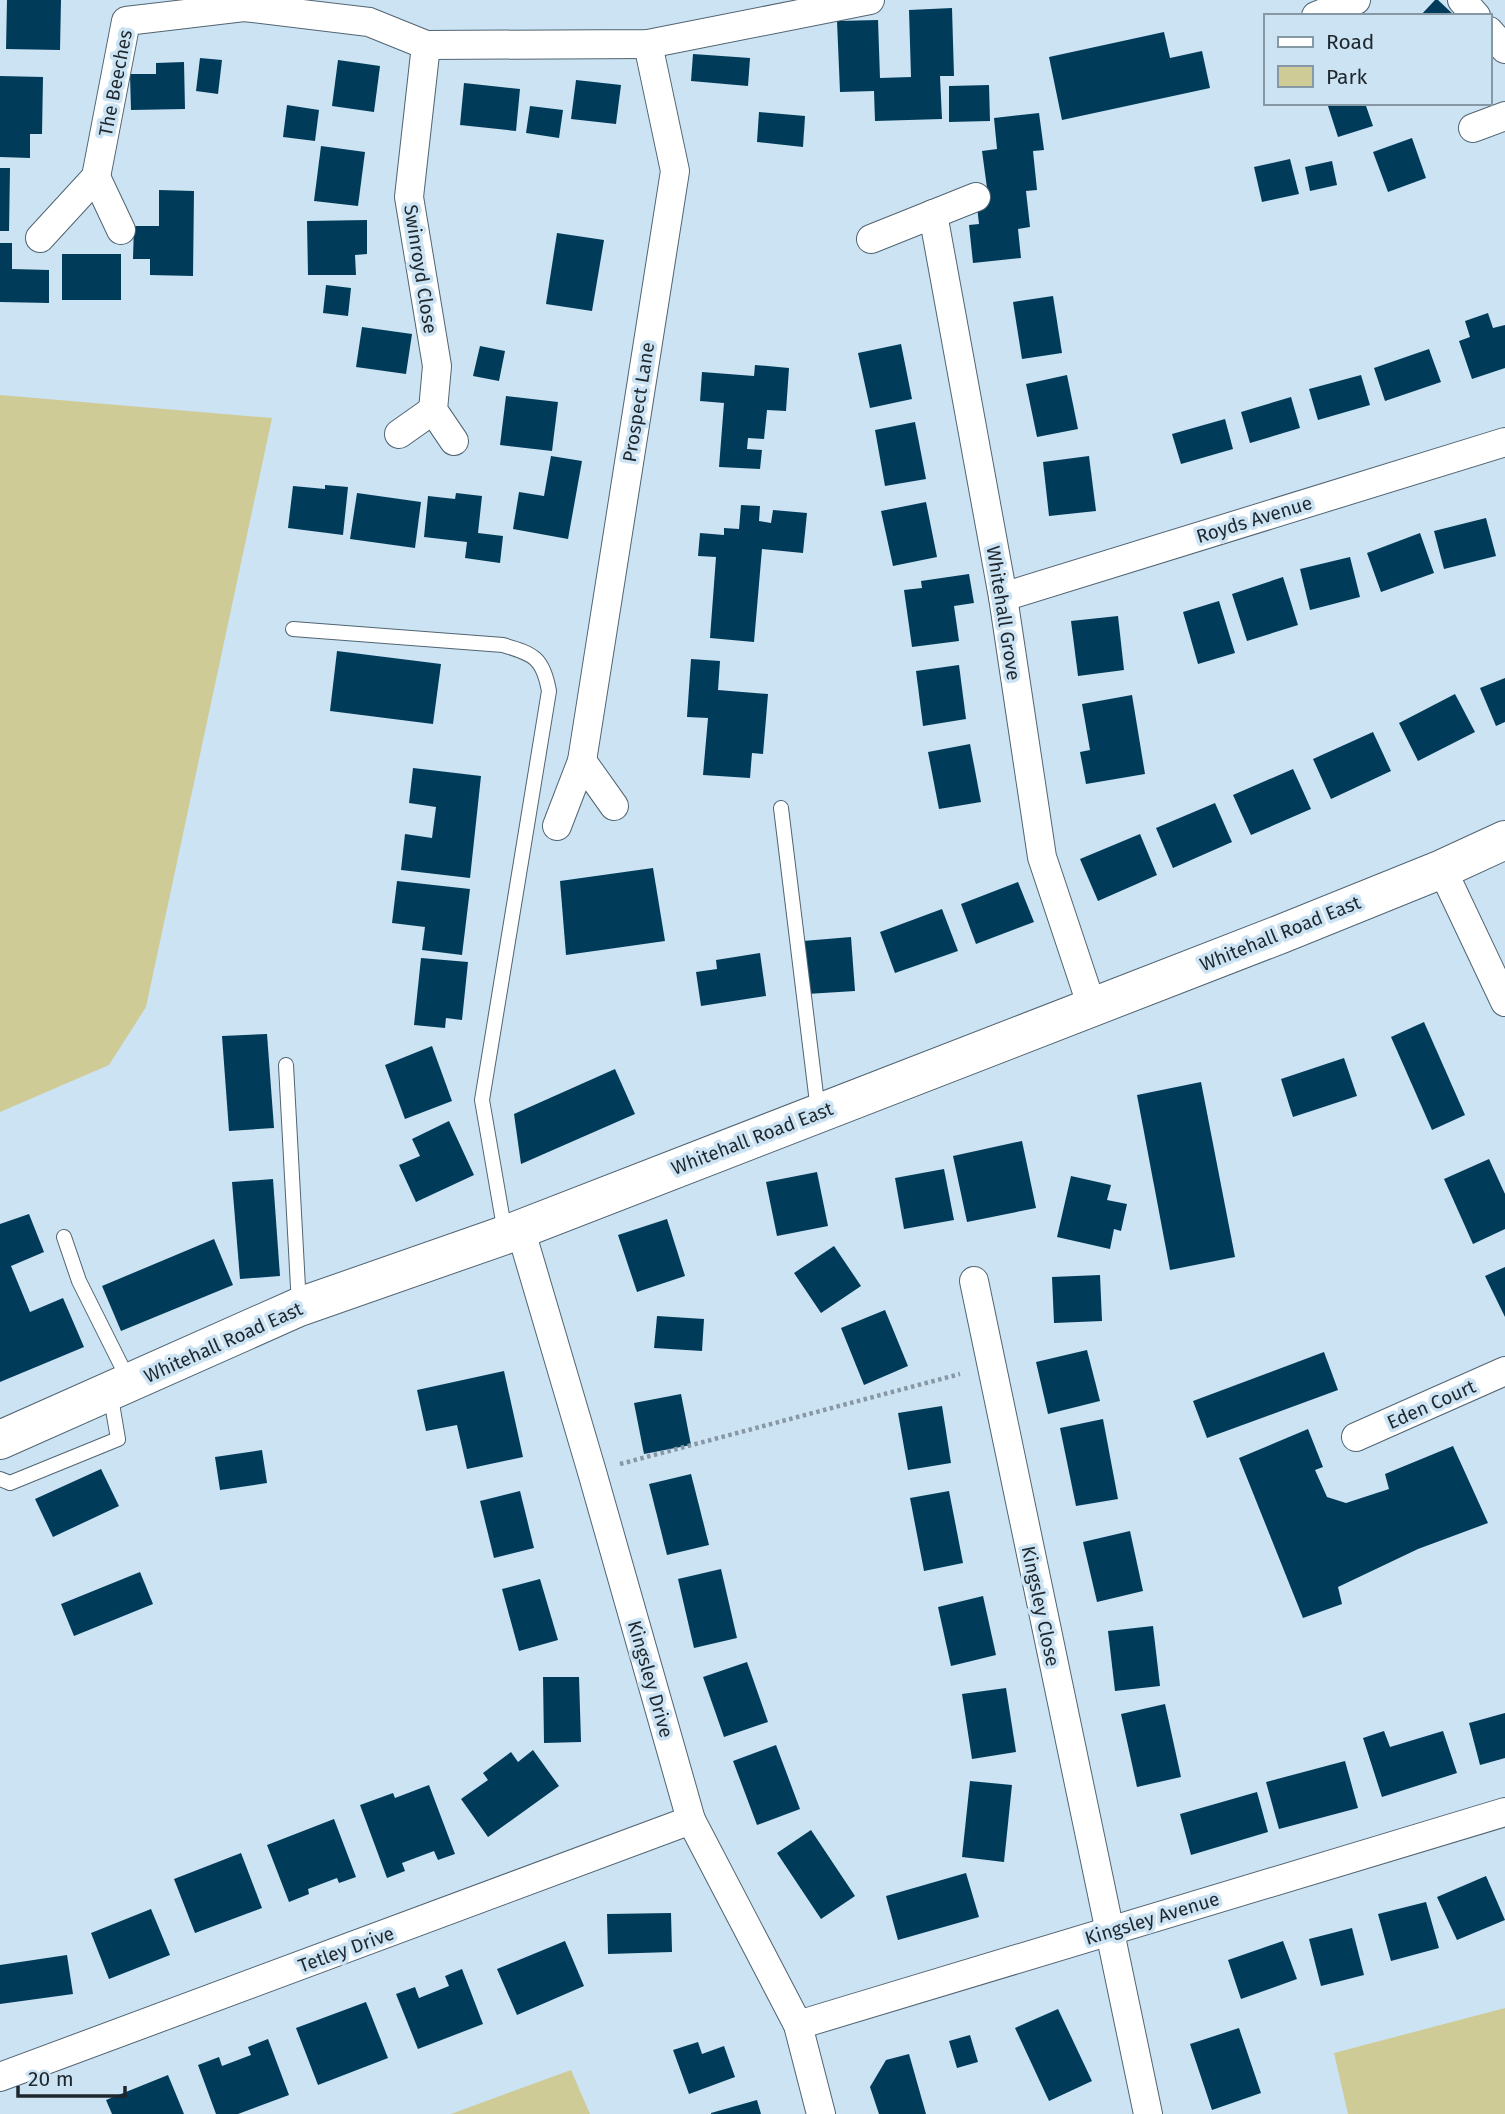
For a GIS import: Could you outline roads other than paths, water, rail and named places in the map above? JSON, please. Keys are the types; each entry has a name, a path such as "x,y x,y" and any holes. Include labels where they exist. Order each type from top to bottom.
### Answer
{"main road":[{"name":"Whitehall Road East","path":"0,1440 299,1307 512,1231 1442,869 1505,840"}],"street":[{"path":"370,11 426,45 648,44 870,0"},
{"path":"1321,14 1356,0"},
{"path":"1462,0 1474,14"},
{"name":"The Beeches","path":"96,177 126,21 244,7 370,11"},
{"path":"1491,33 1505,49"},
{"name":"Prospect Lane","path":"557,826 582,761 675,171 648,44"},
{"name":"Swinroyd Close","path":"426,45 409,197 438,366 433,410"},
{"path":"1473,128 1505,116"},
{"path":"40,238 96,177 121,230"},
{"path":"871,239 976,197"},
{"name":"Whitehall Grove","path":"933,214 1003,597 1042,857 1092,1006"},
{"path":"399,434 433,410 454,441"},
{"name":"Royds Avenue","path":"1003,597 1505,442"},
{"path":"582,761 614,806"},
{"path":"1442,869 1505,1002"},
{"name":"Kingsley Drive","path":"512,1231 592,1472 691,1820 798,2025 821,2114"},
{"name":"Kingsley Close","path":"974,1282 1148,2114"},
{"name":"Eden Court","path":"1356,1437 1505,1371"},
{"name":"Kingsley Avenue","path":"798,2025 1505,1812"},
{"name":"Tetley Drive","path":"0,2077 691,1820"}],"lane":[{"path":"293,629 503,645 529,652 545,669 549,691 482,1100 512,1231"},
{"path":"781,808 818,1112"},
{"path":"286,1065 299,1307"},
{"path":"0,1479 10,1483 118,1439 120,1387 64,1237"}]}
